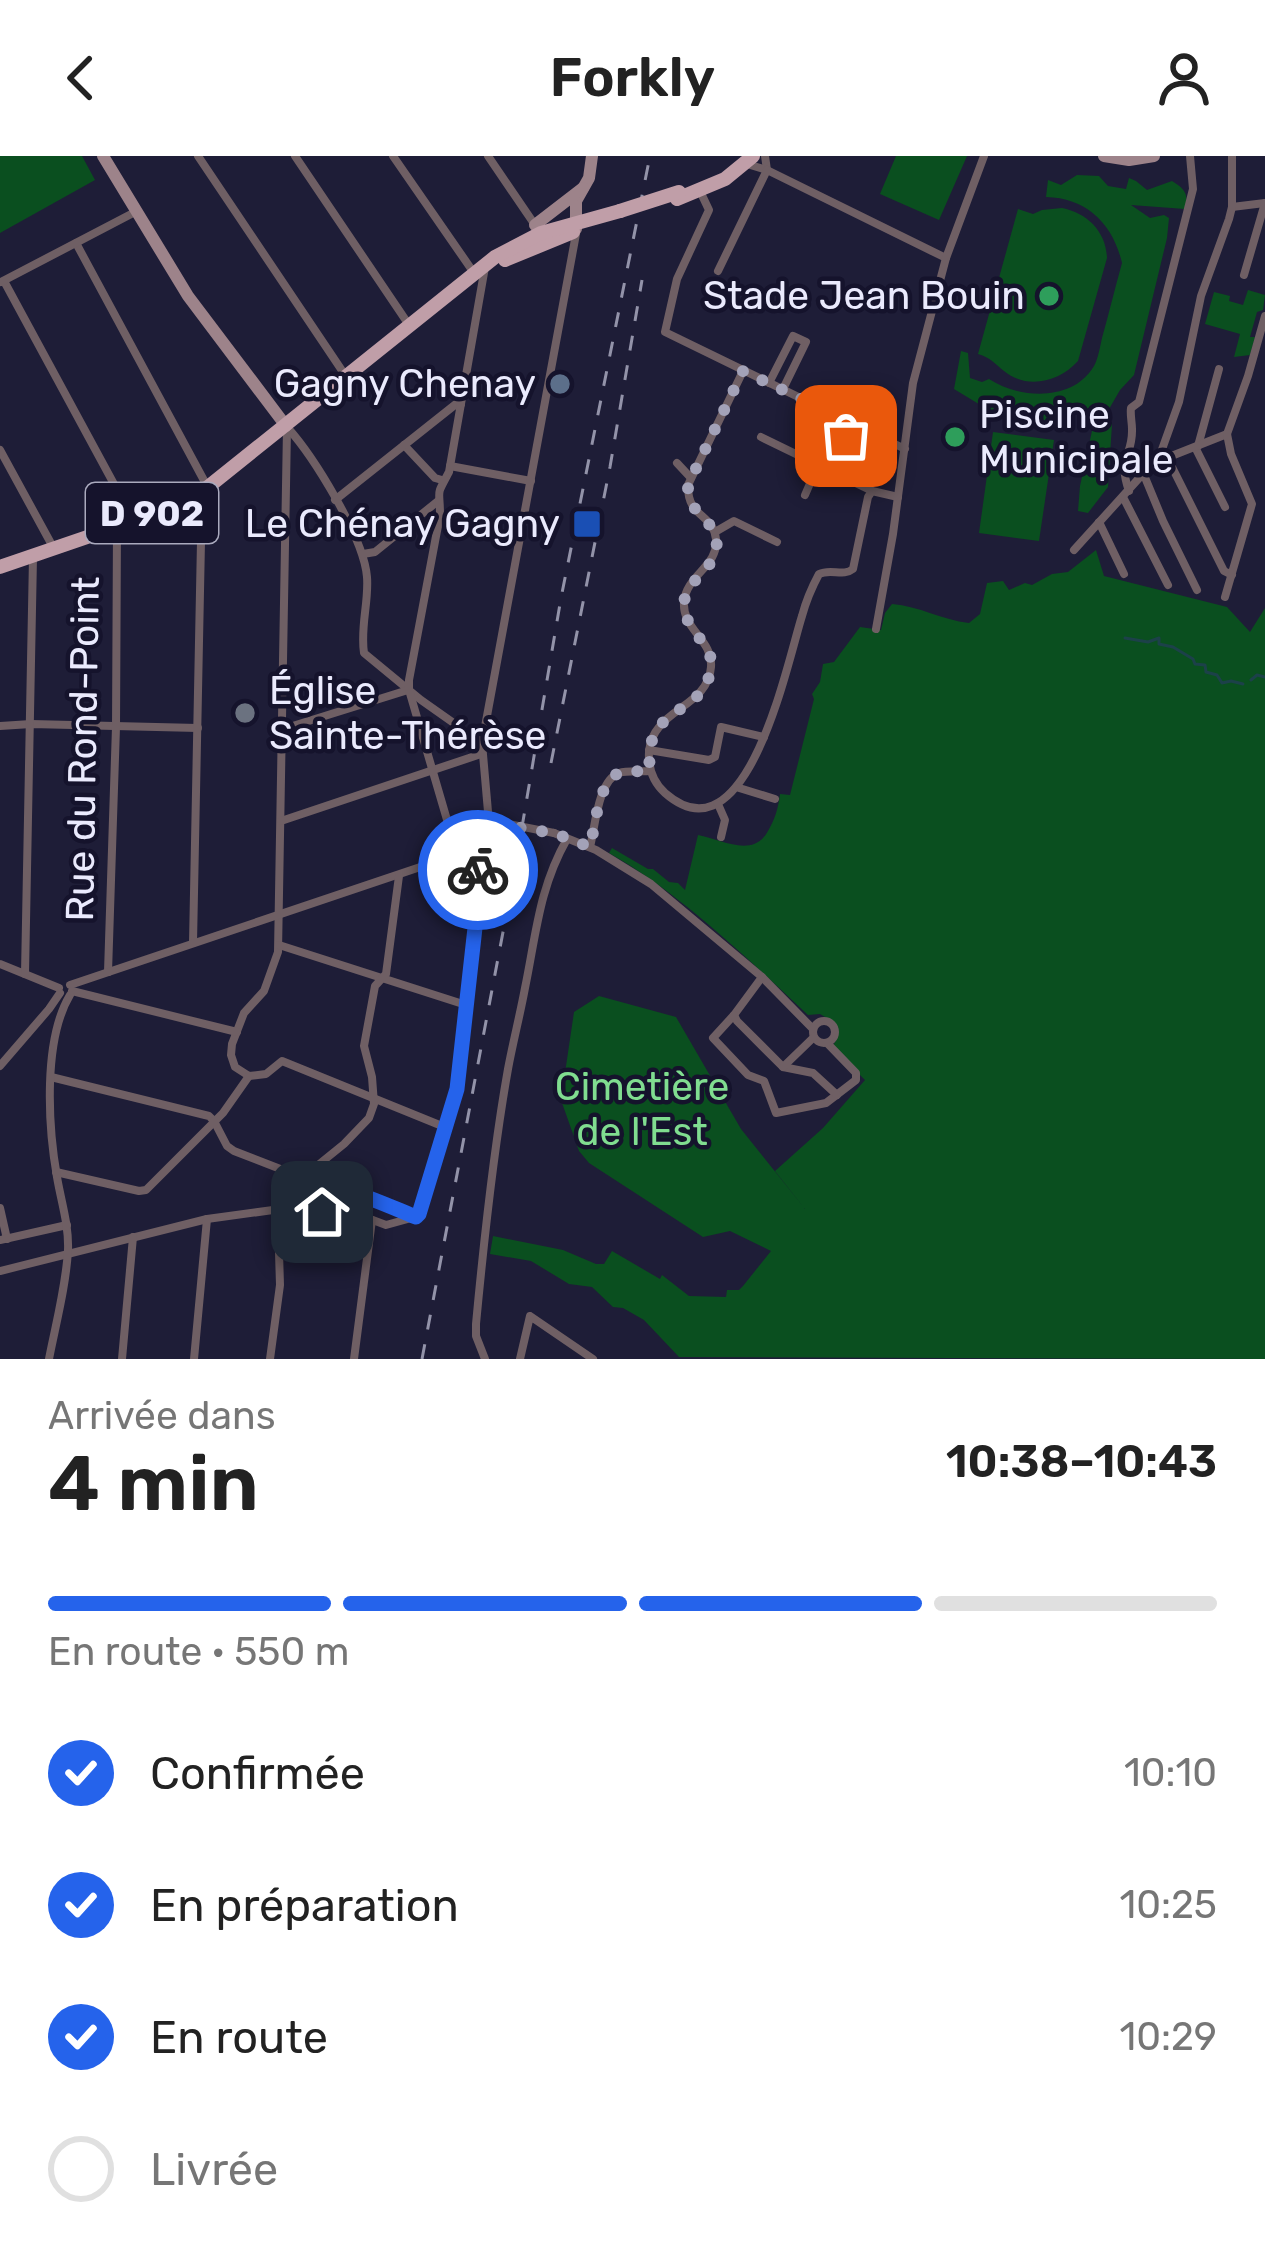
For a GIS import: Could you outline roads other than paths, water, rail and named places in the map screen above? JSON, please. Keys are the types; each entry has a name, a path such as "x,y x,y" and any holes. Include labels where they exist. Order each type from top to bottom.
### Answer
{"main road":[{"path":"103,156 203,317 286,426"},
{"path":"1104,156 1129,160 1154,156"},
{"path":"576,223 576,201 589,178 590,157"},
{"name":"D 902","path":"480,273 543,229 619,215 700,191 746,159"},
{"name":"D 902","path":"678,195 746,159"},
{"path":"543,229 583,188"},
{"name":"D 902","path":"0,567 134,521 205,488 460,287 543,229"}],"street":[{"path":"198,156 346,378"},
{"path":"296,156 410,327"},
{"path":"393,156 480,273 461,404 450,466 438,501 440,515 409,680 458,854"},
{"path":"488,156 543,229"},
{"path":"718,271 767,170 764,156"},
{"path":"876,629 913,383 946,258 984,156"},
{"path":"1168,585 1126,494 1123,472 1133,426 1131,408 1139,402 1193,189 1190,156"},
{"path":"1074,550 1160,455 1179,402 1201,296 1232,207 1232,156"},
{"path":"746,159 946,258"},
{"path":"700,191 709,210 677,280 665,332 905,449"},
{"path":"1232,207 1265,202 1244,274"},
{"path":"134,521 2,282 137,211"},
{"path":"0,1066 54,1011 66,990 458,854 484,834 489,823 482,743 576,223"},
{"path":"76,243 205,488 193,943"},
{"path":"1225,597 1252,504 1227,434 1265,316"},
{"path":"769,383 793,336 806,342 783,389"},
{"path":"1219,369 1196,446 1225,506"},
{"path":"743,371 688,485 689,501 715,532 716,550 684,598 687,619 708,648 709,678 700,693 657,727 649,750 650,771 659,788 679,803 693,808 718,804 736,788 776,709 802,614 819,574 854,569 872,491"},
{"path":"335,500 455,404 461,404"},
{"path":"829,470 852,423"},
{"path":"286,426 305,446 363,554 368,583 364,653 482,743"},
{"path":"286,426 279,944 264,991 248,1008 231,1055 236,1067 249,1076 266,1074 282,1060 447,1128"},
{"path":"1160,455 1174,455 1227,434"},
{"path":"761,436 872,491 898,497"},
{"path":"404,445 442,480"},
{"path":"0,450 54,549"},
{"path":"1160,455 1172,467 1224,571 1232,575"},
{"path":"677,463 691,478"},
{"path":"805,495 818,465"},
{"path":"450,466 531,481"},
{"path":"1144,475 1197,590"},
{"path":"363,554 375,552 438,501"},
{"path":"715,532 734,520 778,542"},
{"path":"1100,522 1124,574"},
{"name":"Rue du Rond-Point","path":"108,972 117,527"},
{"path":"25,974 33,556"},
{"path":"283,729 409,690"},
{"path":"0,726 197,728"},
{"path":"649,750 709,760 715,758 721,728 764,736"},
{"path":"281,821 481,754"},
{"path":"590,847 610,780 619,773 650,771"},
{"path":"736,788 775,799"},
{"path":"718,804 725,820 722,837"},
{"path":"489,823 554,833 590,847 651,884 762,977 819,1042 827,1043 858,1077 826,1103 776,1113 764,1081 748,1075 714,1042 715,1034 762,977"},
{"path":"485,1359 476,1324 507,1076 532,935 550,872 566,839"},
{"path":"0,1270 207,1219 279,1210 353,1213 386,1225 416,1217 457,1089 480,883 472,844"},
{"path":"285,1185 306,1178 368,1118 374,1099 364,1046 375,986 383,978 400,874"},
{"path":"279,944 466,1005"},
{"path":"0,964 66,990 237,1032"},
{"path":"50,1359 68,1255 56,1172 51,1077 54,1011"},
{"path":"734,1015 783,1067 813,1073 836,1095"},
{"path":"783,1067 820,1021 831,1022 836,1032 827,1043"},
{"path":"56,1172 146,1190 230,1104 249,1076"},
{"path":"51,1077 209,1116 227,1146 416,1217"},
{"path":"270,1359 280,1285 283,1169"},
{"path":"279,1210 294,1192 303,1190 306,1178"},
{"path":"0,1208 4,1240 67,1226"},
{"path":"194,1359 207,1219"},
{"path":"354,1359 372,1220"},
{"path":"122,1359 133,1238"},
{"path":"520,1359 530,1316 593,1359"}],"waterway":[{"path":"1125,638 1148,642 1159,638 1159,644 1205,665 1206,672 1217,675 1222,683 1243,684"},
{"path":"1251,680 1257,675 1265,677"}],"railway":[{"path":"422,1359 561,598 650,156"},
{"path":"551,763 642,280"}],"place":[{"name":"Stade Jean Bouin","path":"1049,296"},
{"name":"Gagny Chenay","path":"560,384"},
{"name":"Piscine Municipale","path":"955,437"},
{"name":"Le Chénay Gagny","path":"587,524"},
{"name":"Église Sainte-Thérèse","path":"245,713"}],"park label":[{"name":"Cimetière de l'Est","path":"642,1110"}]}
